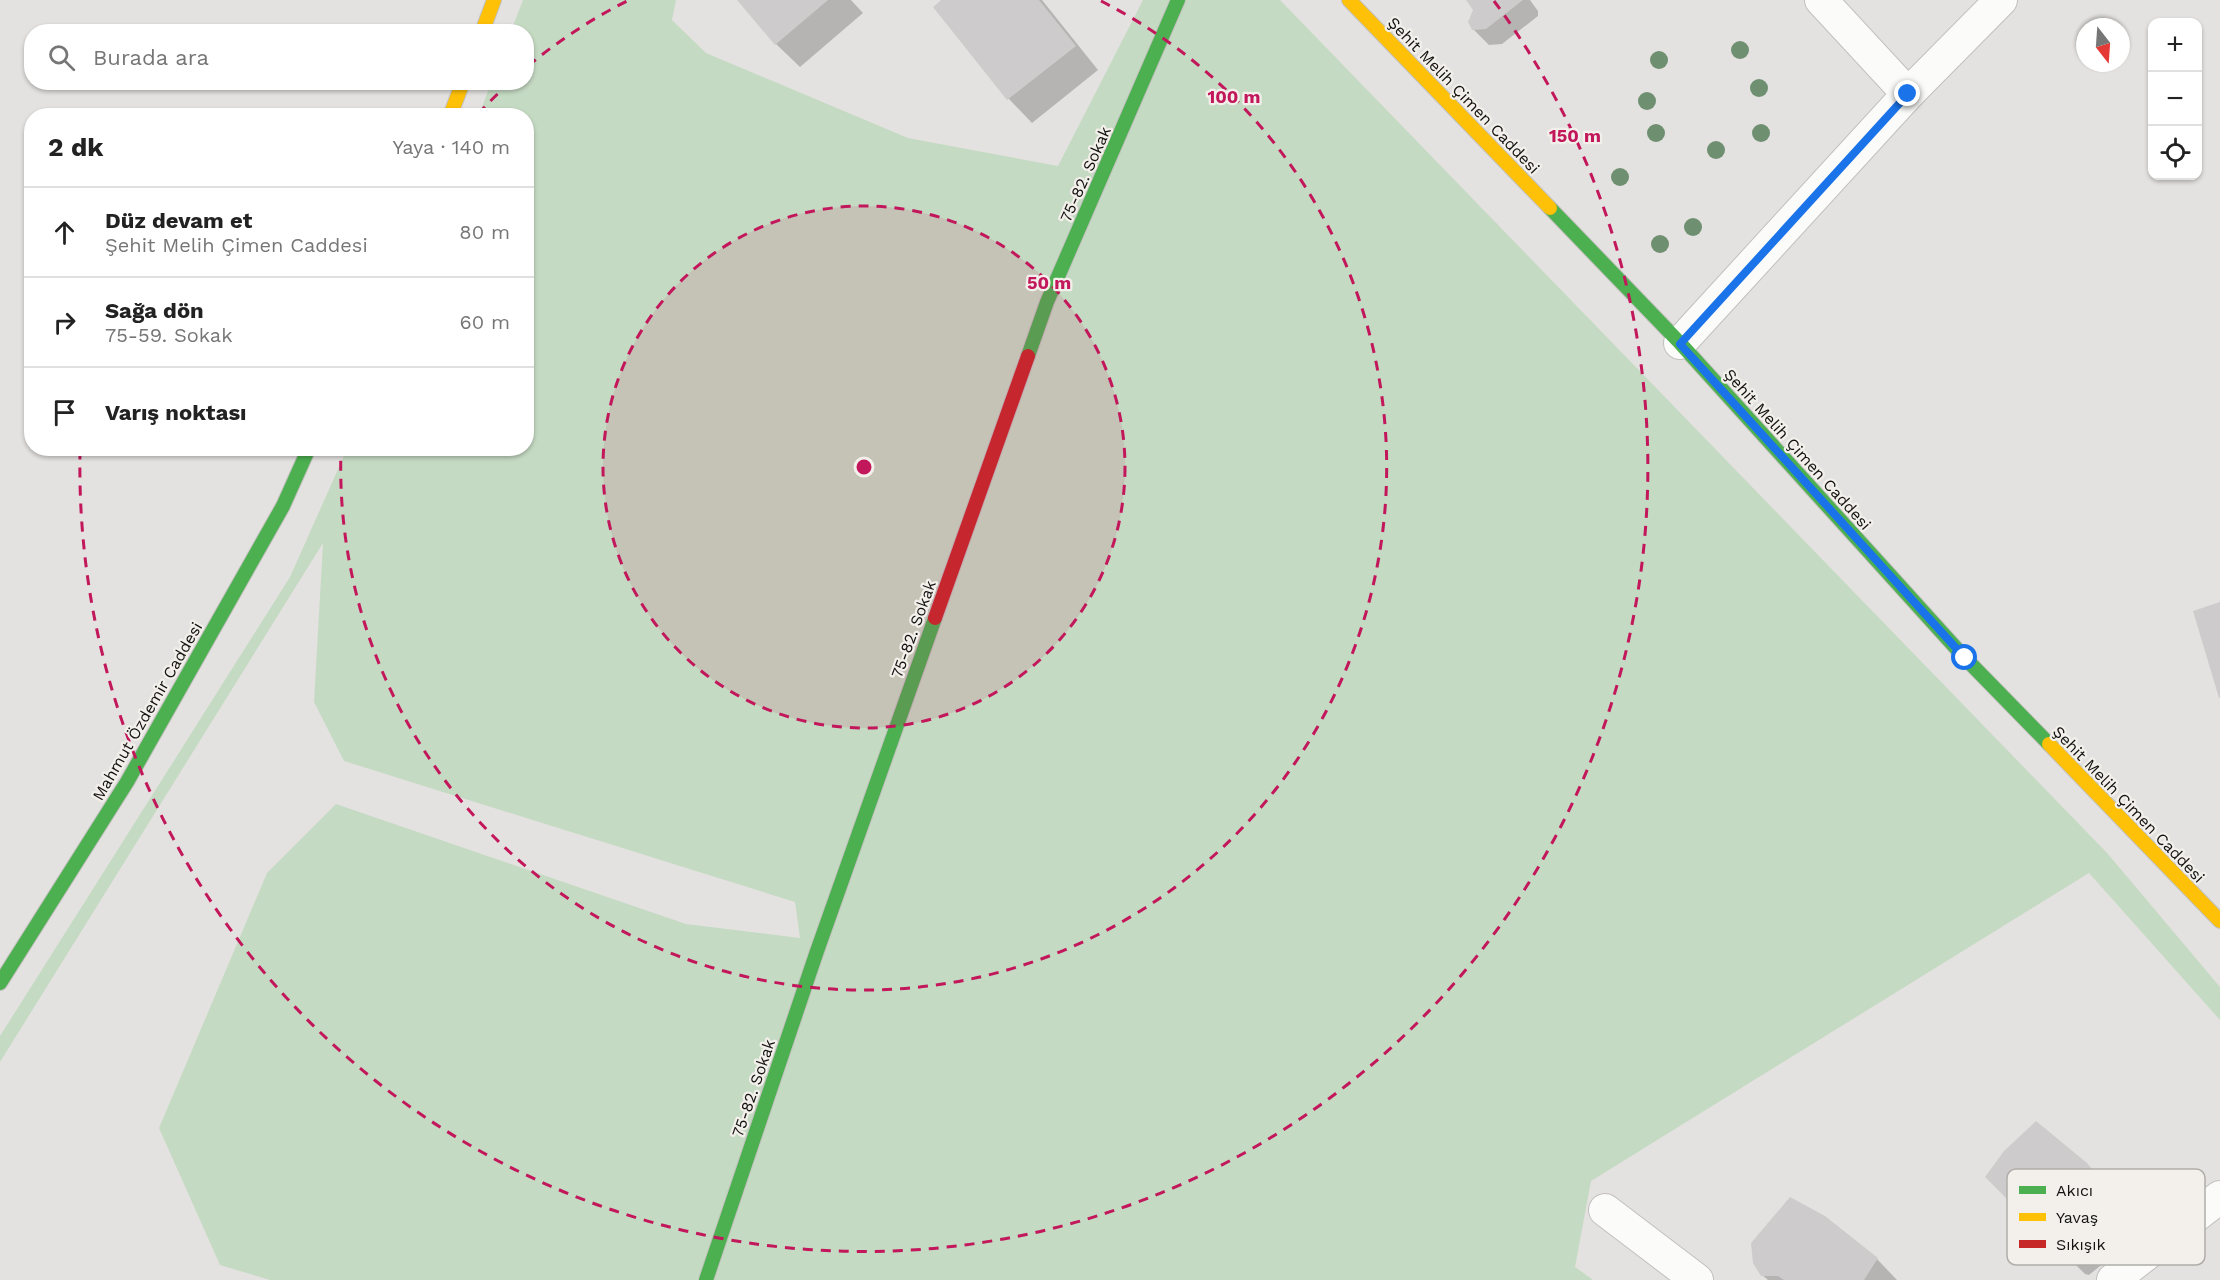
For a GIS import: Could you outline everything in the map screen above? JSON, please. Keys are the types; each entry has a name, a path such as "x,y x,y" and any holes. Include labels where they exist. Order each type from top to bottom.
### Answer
{"street":[{"path":"485,24 494,0"},
{"name":"75-82. Sokak","path":"706,1280 820,943 1047,302 1178,0"},
{"name":"Şehit Melih Çimen Caddesi","path":"1349,0 1680,344 1965,658 2220,921"},
{"path":"1821,0 1908,94"},
{"path":"1680,344 1908,94 2001,0"},
{"path":"453,108 460,90"},
{"name":"Mahmut Özdemir Caddesi","path":"0,983 128,782 283,506 305,456"},
{"path":"2205,1209 2220,1197"},
{"path":"1605,1210 1697,1280"},
{"path":"2113,1280 2132,1265"}],"green space":[{"path":"523,0 676,0 672,20 706,53 908,138 1058,166 1143,0 1280,0 2108,854 2220,987 2220,1020 2089,873 1591,1181 1575,1267 1593,1280 270,1280 220,1265 159,1128 267,873 336,804 686,924 800,938 795,902 344,761 314,702 323,543 0,1062 0,1036 290,577 344,456 534,456 534,108 482,108 488,90 534,90 534,24 514,24"}],"building":[{"path":"737,0 828,0 775,45"},
{"path":"941,0 1039,0 1076,46 1007,100 933,7"},
{"path":"1466,0 1523,0 1486,29 1472,30 1468,22 1473,10"},
{"path":"2220,602 2220,698 2219,698 2193,611"},
{"path":"2036,1121 2092,1169 2007,1169 2007,1199 1985,1177 2004,1151"},
{"path":"1790,1197 1825,1216 1878,1258 1864,1280 1784,1280 1778,1276 1761,1276 1753,1263 1751,1243"}],"traffic: fast":[{"path":"1028,356 1047,302 1178,0"},
{"path":"1550,208 1680,343 1965,658 2049,744"},
{"path":"0,983 127,782 283,506 305,456"},
{"path":"706,1280 816,954 935,618"}],"traffic: slow":[{"path":"485,24 494,0"},
{"path":"1349,0 1550,208"},
{"path":"453,108 460,90"},
{"path":"2049,744 2220,921"}],"traffic: jam":[{"path":"935,618 1028,356"}],"route":[{"path":"1908,94 1680,344 1965,658"}]}
